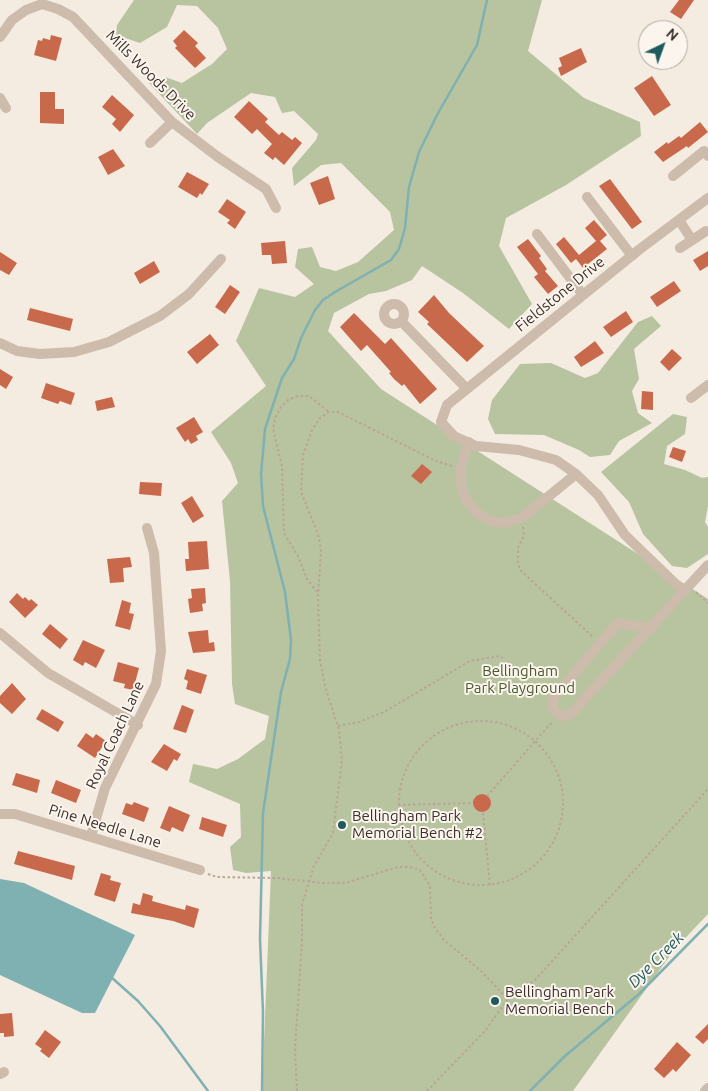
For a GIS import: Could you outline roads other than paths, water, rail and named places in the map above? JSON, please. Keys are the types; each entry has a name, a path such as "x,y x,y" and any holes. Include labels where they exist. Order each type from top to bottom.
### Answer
{"street":[{"name":"Mills Woods Drive","path":"0,37 19,15 42,2 73,18 172,122 218,157 266,189 276,208"},
{"path":"0,98 6,108"},
{"path":"150,143 172,122"},
{"path":"673,176 704,151 708,156"},
{"path":"587,196 632,256"},
{"name":"Fieldstone Drive","path":"469,442 454,436 441,422 447,405 632,256 708,198"},
{"path":"679,220 692,240"},
{"path":"680,248 706,231"},
{"path":"537,234 583,295"},
{"path":"0,343 17,350 40,354 74,352 109,342 160,316 188,294 221,259"},
{"path":"401,320 467,389"},
{"path":"691,398 708,385"},
{"path":"576,474 522,518 505,523 491,521 478,513 467,501 461,486 461,467 469,442 476,446 519,450 556,460 576,474 598,495 625,535 686,588"},
{"name":"Royal Coach Lane","path":"91,836 105,788 138,725 156,684 161,651 154,553 147,528"},
{"path":"648,628 618,623 553,698 554,708 559,714 562,716 571,714 648,628 708,565"},
{"path":"0,633 48,673 138,725"},
{"name":"Pine Needle Lane","path":"0,814 15,814 200,870"},
{"path":"705,1091 708,1088"}],"water":[{"path":"0,879 24,883 135,935 95,1013 82,1013 0,975"}],"waterway":[{"path":"262,1091 263,1012 260,939 263,813 281,692 290,659 291,640 285,592 263,506 261,474 265,429 282,378 294,359 301,338 315,310 323,300 335,292 391,260 399,249 405,228 409,187 419,152 437,115 477,45 487,0"},
{"name":"Dye Creek","path":"530,1091 565,1056 639,994 708,924"},
{"path":"111,977 138,1001 160,1026 208,1091"}],"place":[{"name":"Bellingham Park Memorial Bench #2","path":"342,825"},
{"name":"Bellingham Park Memorial Bench","path":"495,1001"}],"park label":[{"name":"Bellingham Park Playground","path":"520,680"}]}
